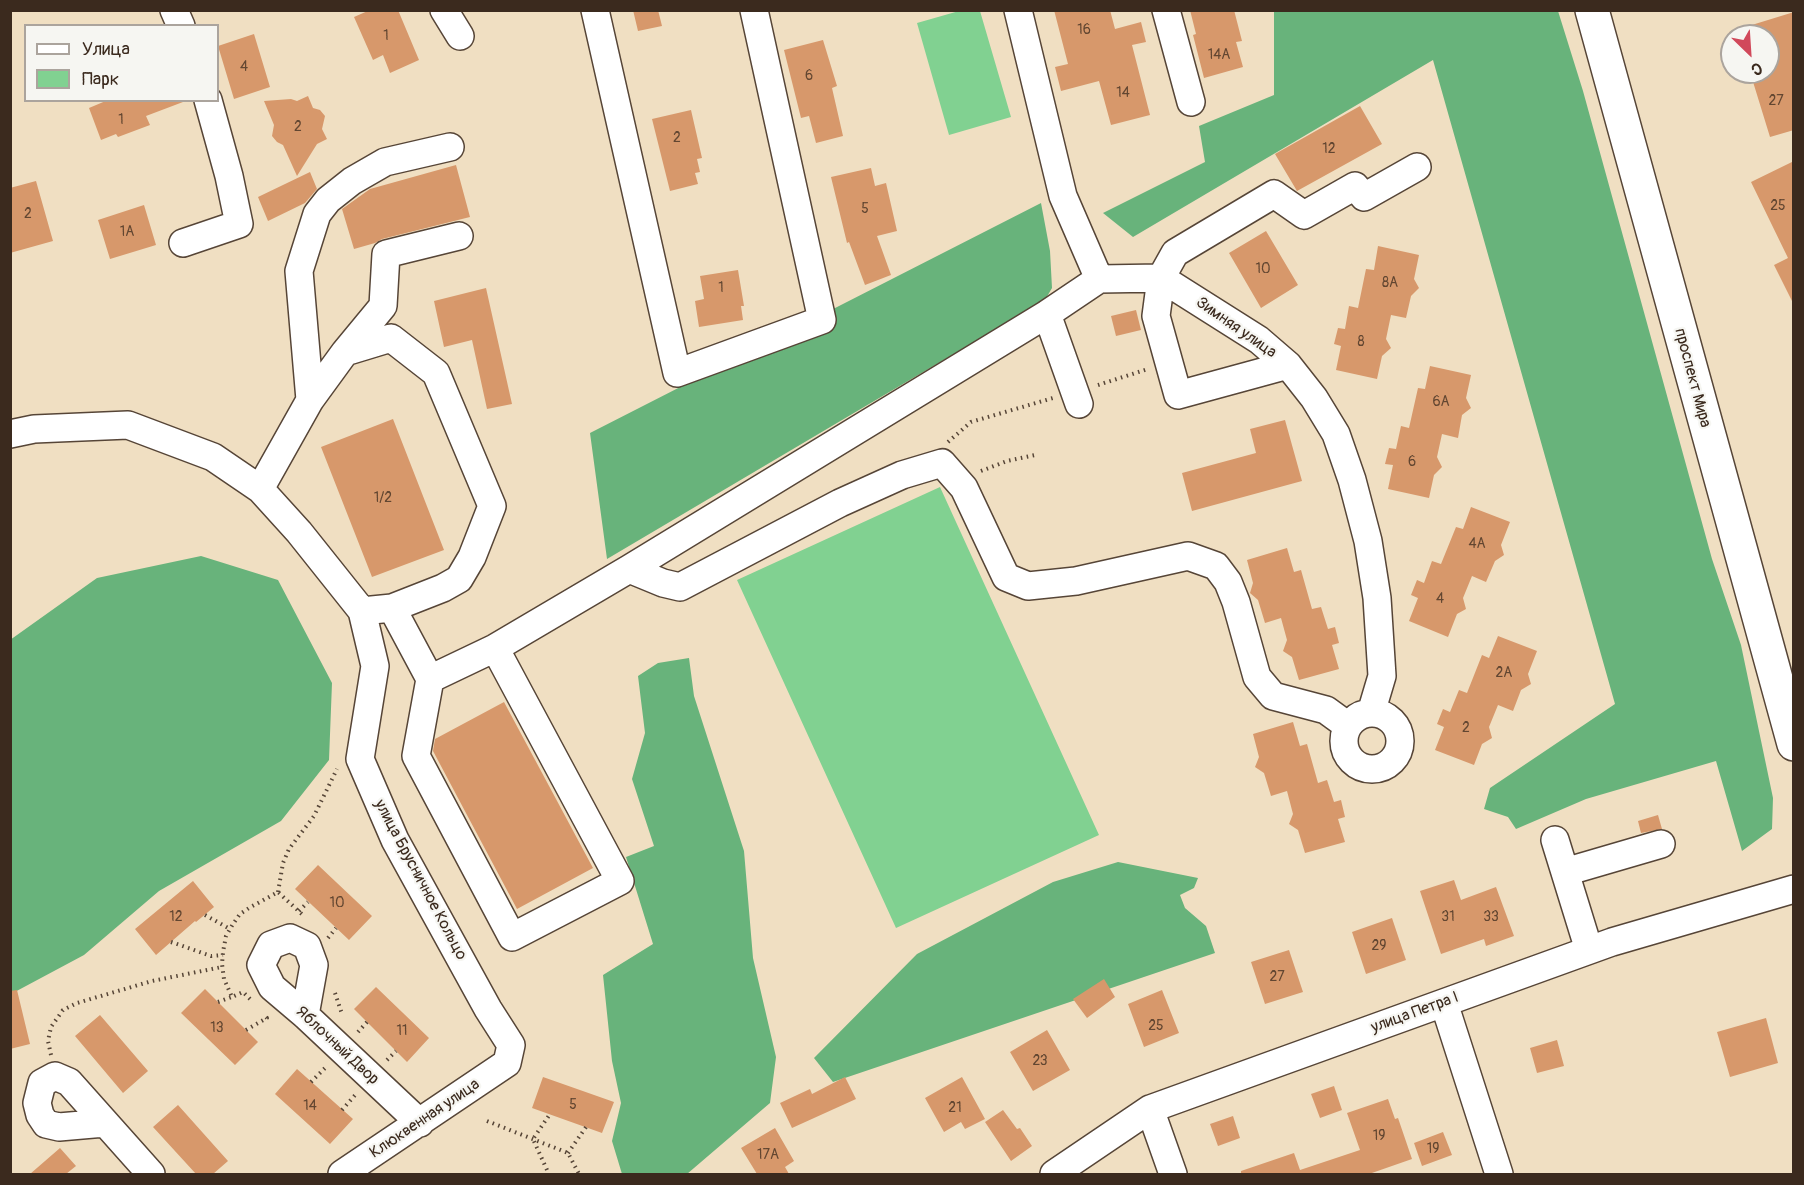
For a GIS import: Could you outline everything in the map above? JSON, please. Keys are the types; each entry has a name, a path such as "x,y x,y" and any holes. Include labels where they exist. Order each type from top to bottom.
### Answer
{"main road":[{"name":"проспект Мира","path":"1592,10 1794,744"}],"street":[{"path":"174,10 181,24"},
{"path":"444,10 460,36"},
{"path":"595,10 677,373 822,321 754,10"},
{"path":"1018,10 1063,196 1099,279"},
{"path":"1166,10 1191,102"},
{"path":"183,243 239,224 229,176 209,102"},
{"path":"310,400 299,271 317,214 328,200 352,181 385,162 450,147"},
{"path":"1288,365 1178,395 1156,316 1161,278 1175,253 1274,194 1304,215 1355,186 1364,197 1417,167"},
{"path":"260,489 310,400 383,306 386,254 459,236"},
{"path":"430,679 495,648 629,569 1047,314 1099,279 1161,278"},
{"name":"Зимняя улица","path":"959,482 964,488 1006,577 1028,586 1076,580 1188,556 1216,566 1228,582 1236,602 1257,677 1273,696 1360,719 1382,676 1377,598 1368,541 1352,480 1336,434 1314,398 1288,365 1259,340 1161,278"},
{"path":"1047,314 1076,398"},
{"path":"345,352 391,338 436,373 492,506 472,556 459,579 443,588 392,608 362,611"},
{"name":"улица Брусничное Кольцо","path":"10,434 34,429 128,425 213,457 260,489 299,532 362,611 375,666 360,759 395,840 488,1009 511,1046 507,1063"},
{"path":"629,569 663,584 680,587 840,503 902,475 942,463 959,482"},
{"path":"392,608 430,679 416,756 512,937 620,881 495,648"},
{"path":"1555,840 1588,950"},
{"path":"1565,872 1661,844"},
{"name":"улица Петра I","path":"1054,1174 1150,1109 1588,950 1794,889"},
{"name":"Яблочный Двор","path":"305,1015 314,965 307,946 290,938 271,945 261,965 272,987 420,1123"},
{"path":"1444,1003 1499,1174"},
{"name":"Клюквенная улица","path":"342,1174 507,1063"},
{"path":"105,1123 59,1127 46,1124 40,1115 37,1103 42,1083 55,1076 69,1082 151,1174"},
{"path":"1150,1109 1173,1174"}],"path":[{"path":"933,464 941,449 971,422 1076,398 1152,368 1170,364"},
{"path":"959,482 992,466 1035,455"},
{"path":"278,892 281,871 289,849 314,816 338,769"},
{"path":"299,911 308,902"},
{"path":"205,915 230,929"},
{"path":"325,941 336,928"},
{"path":"171,942 211,956 223,956"},
{"path":"55,1076 48,1041 51,1027 63,1010 77,1003 152,981 222,967"},
{"path":"218,1002 232,997"},
{"path":"246,1030 267,1018"},
{"path":"358,1032 367,1022"},
{"path":"387,1059 396,1051"},
{"path":"532,1139 550,1114"},
{"path":"487,1121 568,1153 579,1174"},
{"path":"568,1153 586,1127"},
{"path":"532,1139 547,1170"}],"green space":[{"path":"959,11 980,11 1011,117 949,135 917,23"},
{"path":"1274,11 1558,11 1583,91 1712,559 1741,645 1773,798 1772,829 1742,851 1716,761 1586,799 1516,829 1508,817 1484,809 1490,788 1615,704 1433,60 1133,237 1103,213 1205,162 1199,126 1274,95"},
{"path":"1041,203 1050,251 1052,288 1045,300 607,559 590,433"},
{"path":"940,487 1099,835 896,928 737,580"},
{"path":"201,556 278,580 332,683 329,760 281,821 159,891 84,955 11,994 10,640 97,578"},
{"path":"689,658 694,696 744,851 753,958 776,1057 770,1103 687,1174 622,1174 612,1141 621,1103 612,1061 603,975 653,944 626,857 654,846 632,779 645,733 638,676 658,663"},
{"path":"1118,862 1198,878 1194,888 1180,895 1185,908 1206,926 1215,953 833,1082 814,1058 917,954 1053,882"}],"building":[{"path":"370,10 398,10 419,60 390,73 383,55 373,60 354,17"},
{"path":"633,10 658,10 662,26 638,31"},
{"path":"1054,10 1110,10 1115,29 1141,22 1146,42 1132,45 1150,115 1111,125 1099,81 1061,91 1055,67 1068,64"},
{"path":"1190,10 1234,10 1242,41 1236,42 1243,67 1204,78 1193,35 1196,34"},
{"path":"1794,12 1794,130 1770,137 1754,84 1780,84 1780,24 1755,24"},
{"path":"254,34 270,87 234,99 219,46"},
{"path":"823,40 837,86 832,88 843,136 816,143 809,116 801,118 784,50"},
{"path":"308,96 313,108 320,110 325,116 322,129 327,139 317,144 297,176 283,145 272,136 274,125 264,101 291,99 297,101"},
{"path":"103,102 183,102 146,116 150,125 118,137 116,134 101,140 89,108"},
{"path":"1360,106 1382,144 1297,191 1275,154"},
{"path":"691,110 702,158 697,159 700,172 695,173 698,184 670,191 652,119"},
{"path":"1794,161 1794,305 1774,265 1788,258 1751,182"},
{"path":"456,165 470,217 382,239 354,249 342,209 370,189"},
{"path":"871,168 875,186 886,183 897,231 877,236 891,275 865,285 849,242 847,243 831,177"},
{"path":"310,172 317,189 305,203 268,221 258,197"},
{"path":"36,181 53,241 10,253 10,188"},
{"path":"144,205 156,245 110,259 98,220"},
{"path":"1266,231 1298,285 1261,308 1229,253"},
{"path":"1378,246 1419,255 1414,279 1419,288 1411,296 1406,318 1391,315 1386,339 1391,348 1382,356 1377,379 1336,370 1341,346 1334,344 1338,328 1345,329 1349,306 1358,308 1366,269 1374,270"},
{"path":"738,270 744,306 741,306 743,320 699,327 695,301 704,299 700,276"},
{"path":"486,288 512,404 487,409 472,340 444,347 434,301"},
{"path":"1136,310 1141,330 1116,336 1111,316"},
{"path":"1430,366 1471,375 1466,398 1471,408 1462,415 1458,438 1442,434 1437,457 1442,467 1434,475 1429,498 1388,489 1393,465 1385,464 1389,448 1396,449 1401,426 1409,428 1418,388 1425,389"},
{"path":"393,419 444,550 372,577 321,447"},
{"path":"1285,420 1302,481 1192,511 1182,473 1256,453 1250,429"},
{"path":"1471,507 1510,522 1501,545 1504,555 1495,561 1486,582 1472,576 1463,598 1466,609 1457,614 1448,637 1409,621 1418,598 1411,595 1417,580 1424,583 1432,561 1441,564 1456,527 1463,529"},
{"path":"1287,548 1294,572 1301,570 1312,609 1321,607 1328,629 1335,627 1339,643 1332,645 1339,669 1299,680 1292,657 1283,651 1287,640 1281,618 1265,623 1258,600 1250,593 1253,583 1247,560"},
{"path":"1498,636 1537,651 1528,674 1531,684 1521,690 1513,711 1498,705 1489,727 1492,738 1482,744 1474,765 1435,750 1444,727 1437,724 1443,709 1450,712 1459,690 1467,693 1482,655 1489,658"},
{"path":"504,702 593,868 517,909 433,751 435,739"},
{"path":"1293,722 1300,746 1307,744 1318,783 1327,780 1334,802 1341,800 1345,817 1338,819 1345,842 1305,853 1298,830 1289,824 1293,814 1287,791 1271,796 1264,773 1255,767 1259,757 1253,734"},
{"path":"1658,815 1662,829 1641,833 1638,821"},
{"path":"318,865 372,916 349,940 295,889"},
{"path":"1454,880 1461,900 1496,887 1514,936 1486,946 1484,939 1441,954 1420,891"},
{"path":"193,881 214,907 156,955 135,929"},
{"path":"1392,918 1406,960 1366,974 1352,932"},
{"path":"1289,950 1303,992 1265,1004 1251,962"},
{"path":"1104,979 1115,997 1087,1018 1073,999"},
{"path":"376,987 429,1038 407,1062 354,1009"},
{"path":"205,989 258,1042 235,1065 181,1013"},
{"path":"17,990 30,1044 10,1049 10,991"},
{"path":"1162,990 1179,1033 1144,1047 1128,1004"},
{"path":"100,1015 148,1071 123,1093 75,1036"},
{"path":"1766,1018 1778,1063 1730,1077 1717,1032"},
{"path":"1047,1030 1070,1070 1033,1091 1010,1052"},
{"path":"1557,1040 1564,1066 1537,1073 1530,1048"},
{"path":"297,1069 353,1119 330,1144 275,1094"},
{"path":"543,1077 614,1102 602,1133 532,1108"},
{"path":"845,1077 856,1099 792,1128 780,1103 810,1089 812,1094"},
{"path":"962,1077 985,1119 965,1129 961,1122 944,1132 925,1098"},
{"path":"1334,1086 1342,1110 1320,1118 1311,1094"},
{"path":"1388,1099 1395,1119 1398,1118 1412,1159 1369,1174 1241,1174 1241,1171 1294,1153 1300,1170 1360,1150 1347,1113"},
{"path":"178,1105 228,1161 213,1174 196,1174 153,1127"},
{"path":"1003,1110 1017,1129 1020,1128 1032,1146 1011,1161 985,1122"},
{"path":"1233,1116 1240,1138 1218,1146 1210,1124"},
{"path":"775,1128 794,1161 785,1167 789,1174 757,1174 741,1148"},
{"path":"1443,1132 1452,1155 1422,1166 1414,1143"},
{"path":"60,1148 76,1166 66,1174 30,1174"}]}
